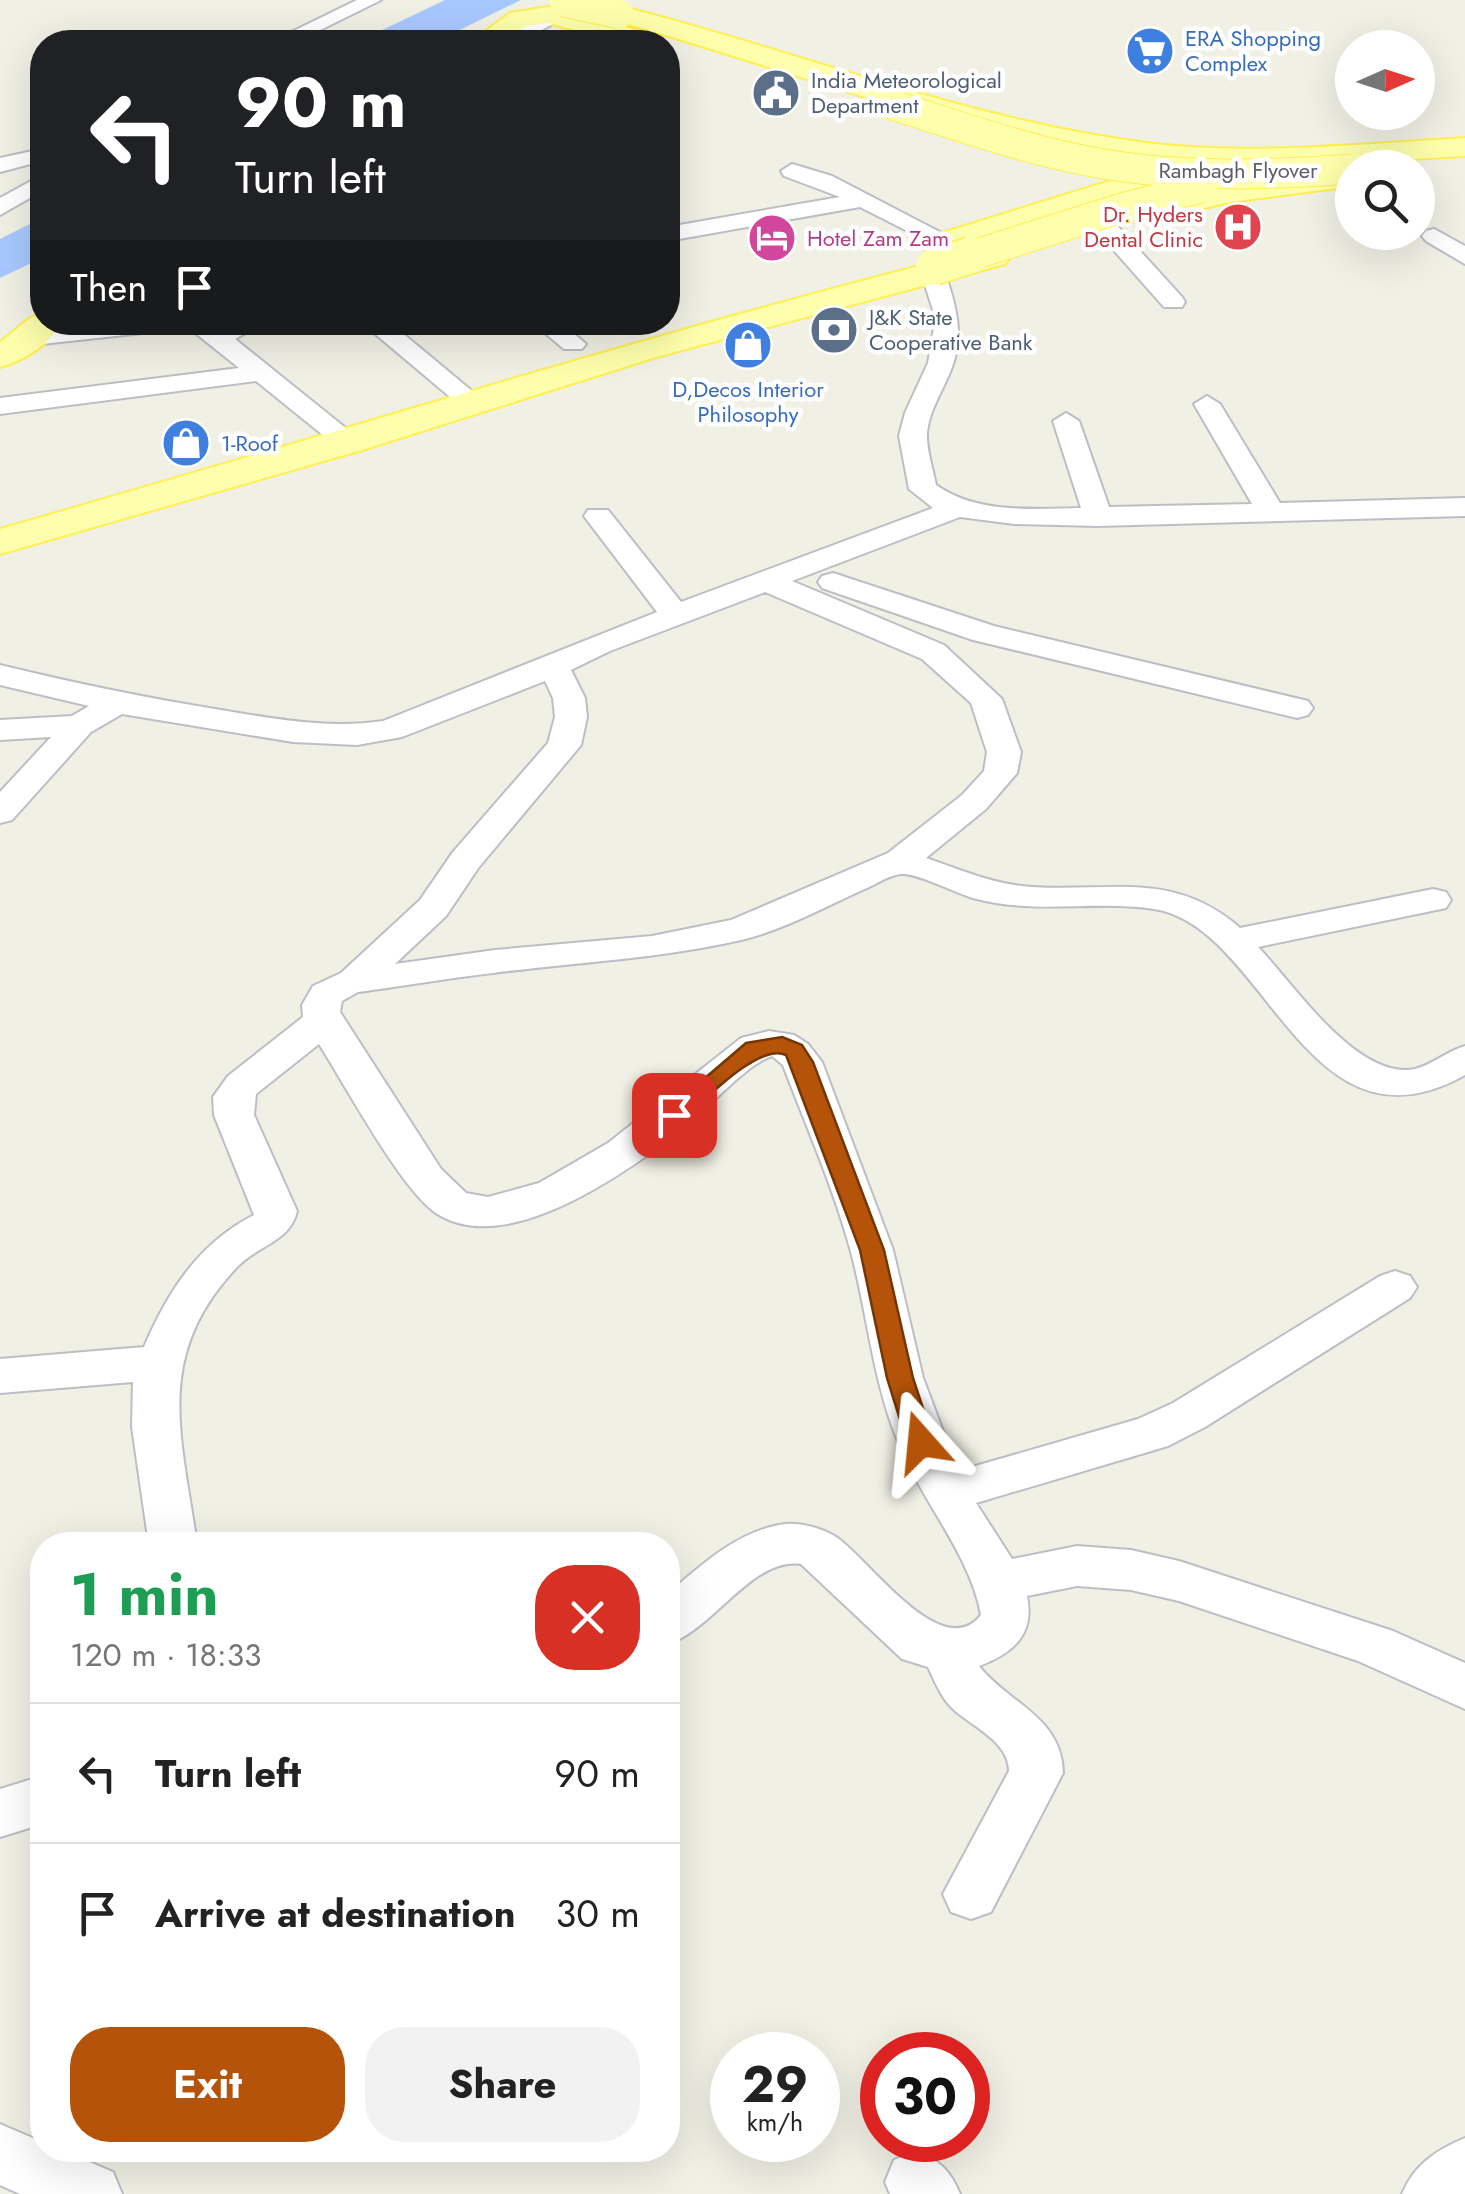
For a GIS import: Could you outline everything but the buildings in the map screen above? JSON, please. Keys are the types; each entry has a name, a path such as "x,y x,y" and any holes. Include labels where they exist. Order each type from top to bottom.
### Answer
{"main road":[{"path":"500,0 611,17 652,30"},
{"path":"559,7 617,30"},
{"path":"503,30 520,19 559,7 660,30"},
{"path":"680,35 1049,134 1150,152 1278,158 1465,147"},
{"path":"680,39 733,56 728,63 1095,172 1121,186"},
{"path":"680,52 1121,186"},
{"name":"Rambagh Flyover","path":"733,56 1072,157 1165,172 1465,138"},
{"path":"938,262 1025,217 1218,157"},
{"name":"Rambagh Flyover","path":"1218,157 1335,168"},
{"path":"1435,163 1465,160"},
{"path":"680,332 1168,195 1263,162"},
{"path":"1435,171 1465,168"},
{"path":"680,312 1070,234 1230,193 1335,180"},
{"path":"1025,217 1070,234"},
{"path":"0,356 32,335"},
{"path":"471,401 572,344 668,335"},
{"path":"0,542 348,442 471,401 642,336"}],"street":[{"path":"308,30 372,0"},
{"path":"525,30 559,7"},
{"path":"330,30 348,22 353,10"},
{"path":"0,165 30,159"},
{"path":"792,172 824,181 864,200 938,262 946,313 944,348 913,436 924,488 958,508 1012,516 1098,517 1430,506 1464,492"},
{"path":"0,208 30,189"},
{"path":"680,232 864,200"},
{"path":"1103,224 1174,302"},
{"path":"1435,237 1465,257"},
{"path":"210,335 348,442"},
{"path":"389,335 471,401"},
{"path":"561,335 572,344"},
{"path":"0,406 260,372"},
{"path":"1207,404 1271,511"},
{"path":"1066,421 1098,517"},
{"path":"0,675 117,703 293,732 357,735 390,730 554,667 600,644 958,508"},
{"path":"598,516 676,616"},
{"path":"782,576 984,634 1297,708"},
{"path":"680,1614 756,1554 780,1544 798,1543 818,1550 920,1644 948,1650 967,1648 994,1637 1006,1615 1000,1582 945,1493 921,1442 900,1378 872,1250 802,1062 794,1050 782,1044 754,1048 647,1136 546,1197 490,1212 463,1210 426,1179 323,1022 322,997 332,988 354,981 495,961 697,941 741,929 901,861 974,802 1000,773 1004,752 986,699 932,652 782,576"},
{"path":"354,981 433,908 466,860 564,745 571,717 570,698 554,667"},
{"path":"0,813 79,725 117,703"},
{"path":"0,730 79,725"},
{"path":"901,861 1010,896 1160,901 1196,911 1232,942 1324,1043 1366,1077 1418,1082 1465,1060"},
{"path":"1232,942 1432,900"},
{"path":"171,1532 154,1394 160,1363 215,1263 276,1216 275,1202 234,1114 236,1093 323,1022"},
{"path":"945,1493 1152,1433 1189,1415 1395,1288"},
{"path":"0,1376 160,1363"},
{"path":"1000,1582 1077,1566 1130,1570 1376,1646 1465,1686"},
{"path":"948,1650 964,1685 1030,1742 1037,1754 1036,1773 972,1894"},
{"path":"0,1813 30,1804"},
{"path":"0,2154 91,2194"},
{"path":"1433,2194 1465,2168"}],"water":[{"path":"445,0 521,0 460,30 382,30"},
{"path":"30,224 30,264 0,278 0,239"}],"place":[{"name":"ERA Shopping Complex","path":"1150,51"},
{"name":"India Meteorological Department","path":"776,93"},
{"name":"Dr. Hyders Dental Clinic","path":"1238,227"},
{"name":"Hotel Zam Zam","path":"772,238"},
{"name":"J&K State Cooperative Bank","path":"834,330"},
{"name":"D,Decos Interior Philosophy","path":"748,345"},
{"name":"1-Roof","path":"186,443"}],"route":[{"path":"674,1115 754,1048 782,1044 794,1050 802,1062 872,1250 900,1378 921,1442"}]}
